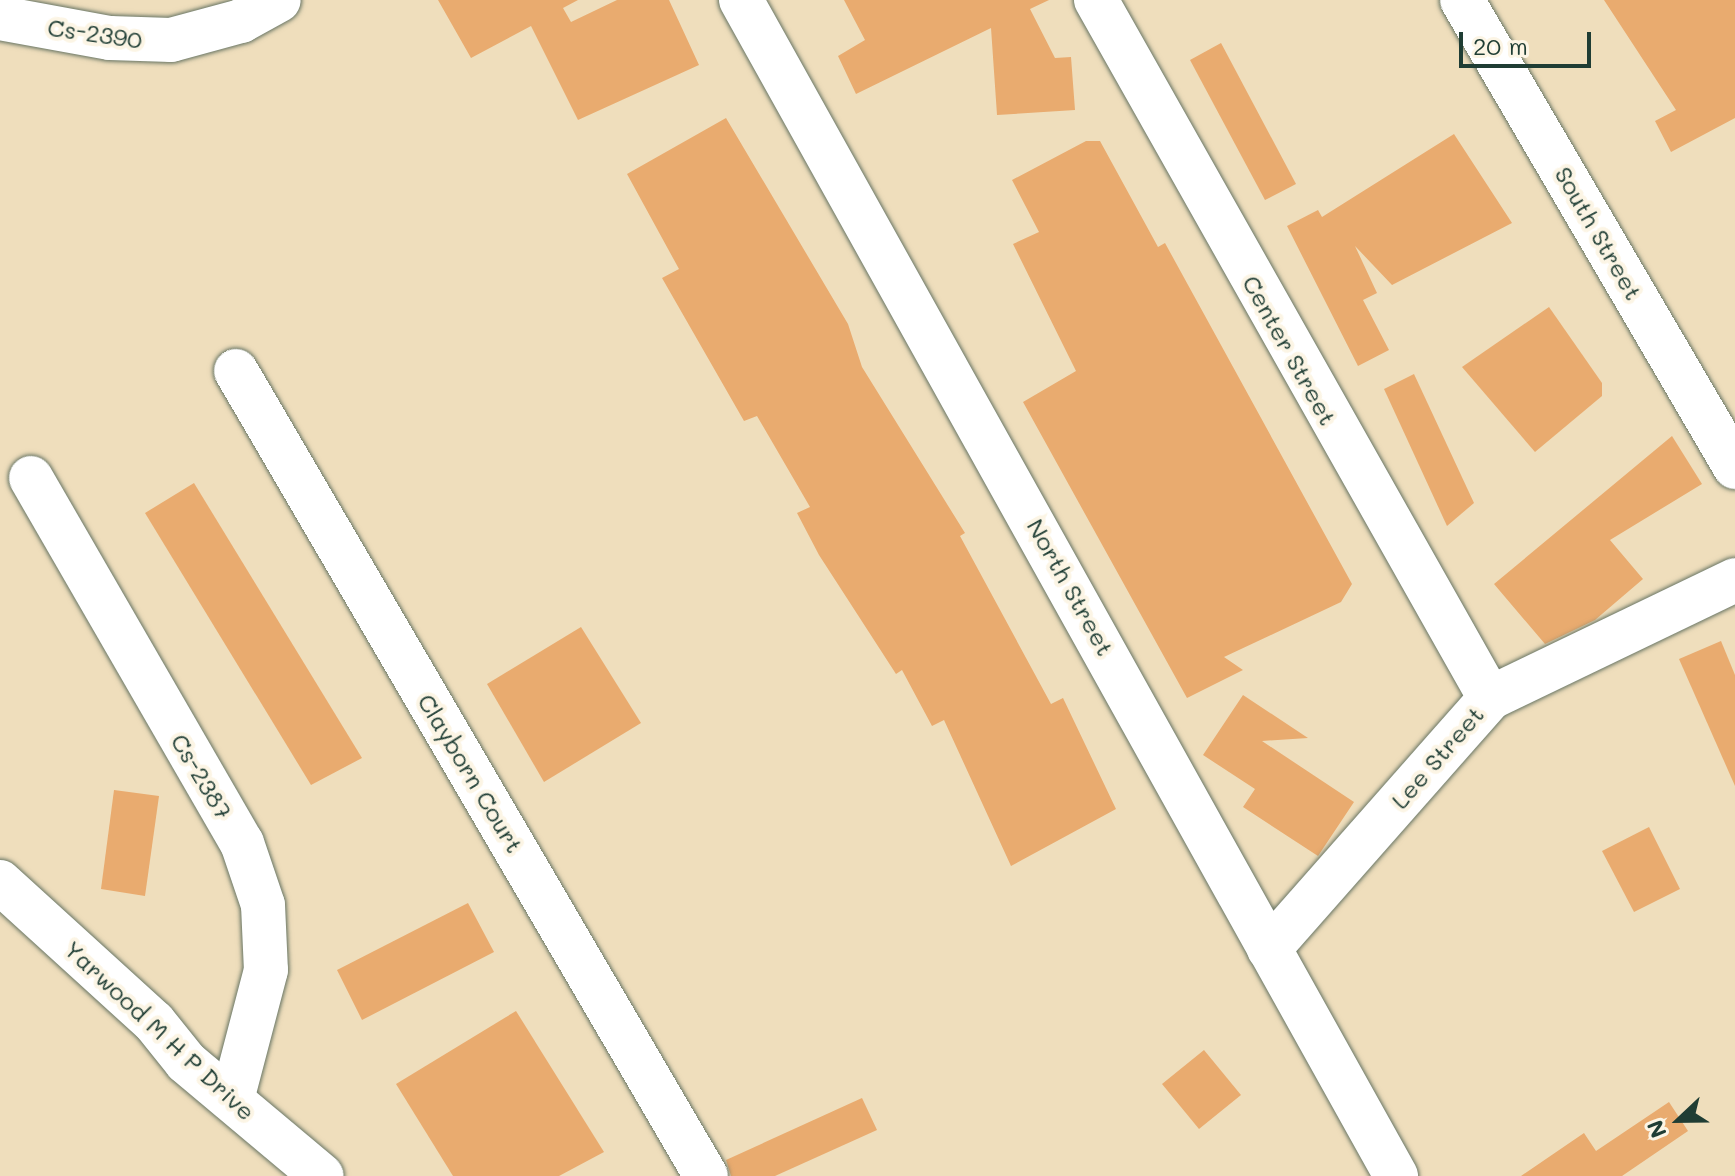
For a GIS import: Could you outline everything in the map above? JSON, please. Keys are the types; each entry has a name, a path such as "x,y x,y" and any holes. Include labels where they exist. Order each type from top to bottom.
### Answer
{"street":[{"name":"Cs-2390","path":"0,18 110,38 171,40 241,21 279,0"},
{"name":"North Street","path":"741,0 1396,1176"},
{"name":"Center Street","path":"1096,0 1490,698"},
{"name":"South Street","path":"1462,0 1735,467"},
{"name":"Clayborn Court","path":"236,371 706,1176"},
{"name":"Cs-2387","path":"31,478 242,843 263,905 266,970 232,1100"},
{"name":"Lee Street","path":"1269,949 1490,698 1735,580"},
{"name":"Yarwood M H P Drive","path":"0,882 232,1100 322,1176"}],"building":[{"path":"438,0 578,0 563,8 571,22 617,0 669,0 699,65 578,120 531,26 471,58"},
{"path":"844,0 1049,0 1030,9 1055,58 1071,57 1075,110 997,115 991,28 856,94 838,56 865,40"},
{"path":"1604,0 1735,0 1735,118 1671,152 1655,121 1676,110"},
{"path":"1221,43 1296,184 1265,200 1190,60"},
{"path":"726,118 848,324 862,367 965,533 960,536 1051,704 1063,698 1116,809 1011,866 944,720 932,726 902,670 896,674 819,555 797,513 810,507 757,416 744,421 662,278 679,269 627,174"},
{"path":"1454,134 1512,223 1392,285 1355,246 1377,293 1363,300 1389,350 1358,366 1287,226 1318,210 1322,217"},
{"path":"1086,141 1100,141 1158,247 1165,243 1352,584 1341,602 1224,657 1243,670 1187,698 1023,402 1076,371 1013,244 1039,232 1012,180"},
{"path":"1549,307 1602,383 1602,396 1535,452 1462,367"},
{"path":"1414,374 1474,503 1447,526 1384,389"},
{"path":"1672,436 1702,484 1610,540 1643,579 1595,620 1545,644 1494,584"},
{"path":"194,483 362,758 311,785 145,513"},
{"path":"581,627 641,723 544,782 487,684"},
{"path":"1721,641 1735,675 1735,786 1679,659"},
{"path":"1243,695 1308,738 1262,741 1354,802 1318,856 1243,807 1255,789 1203,755"},
{"path":"114,790 159,796 145,896 101,889"},
{"path":"1649,827 1680,889 1634,912 1602,851"},
{"path":"468,903 494,952 362,1020 337,970"},
{"path":"516,1011 604,1152 559,1176 453,1176 396,1084"},
{"path":"1204,1050 1241,1095 1199,1129 1162,1084"},
{"path":"862,1098 877,1130 775,1176 731,1176 726,1160"},
{"path":"1669,1102 1688,1131 1622,1176 1521,1176 1584,1133 1596,1151"}]}
